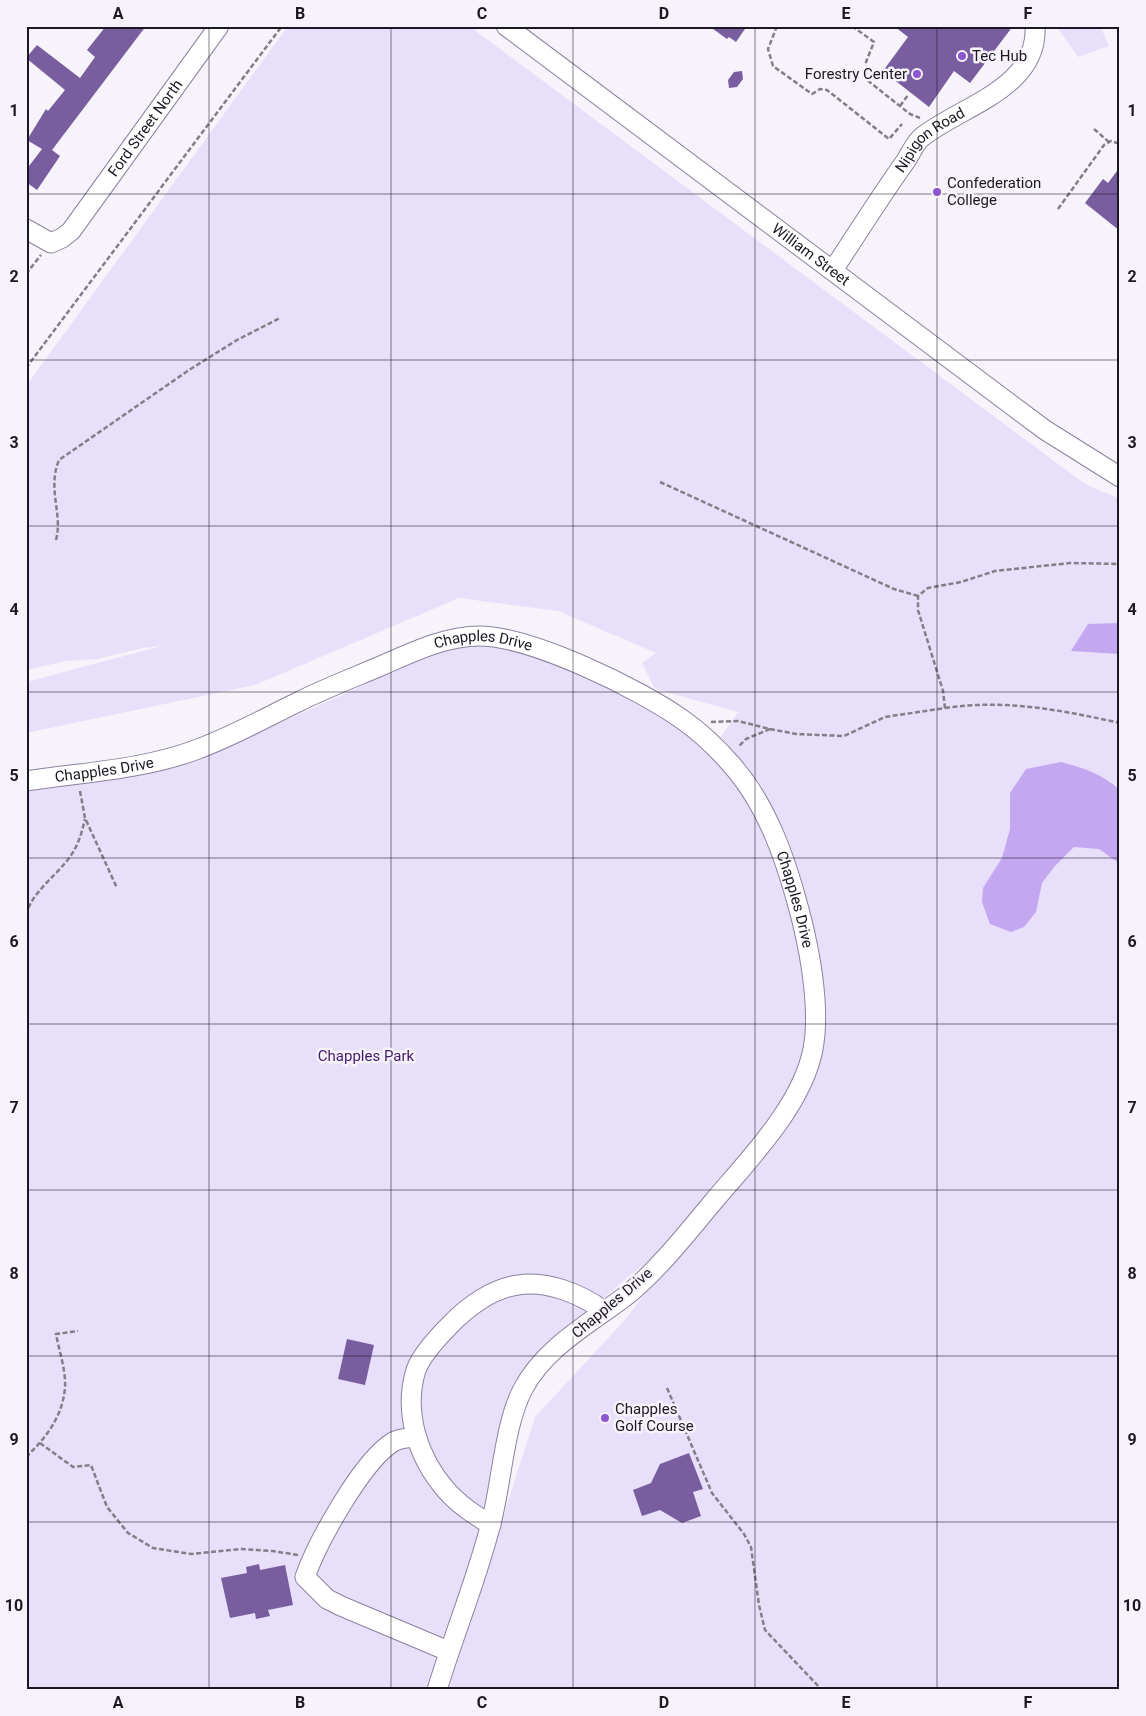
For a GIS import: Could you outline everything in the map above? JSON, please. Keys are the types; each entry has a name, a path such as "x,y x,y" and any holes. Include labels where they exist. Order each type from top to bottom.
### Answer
{"street":[{"name":"Ford Street North","path":"51,242 62,238 71,231 219,26"},
{"name":"Nipigon Road","path":"833,270 920,138 977,104 1021,71 1031,57 1036,37 1035,26"},
{"name":"William Street","path":"511,28 1045,430 1120,477"},
{"path":"26,229 51,242"},
{"name":"Chapples Drive","path":"26,781 134,767 189,752 215,742 312,695 411,652 450,640 476,636 527,645 572,662 651,700 693,728 727,759 746,782 762,809 786,868 800,912 810,959 814,1013 813,1050 807,1071 796,1094 745,1163 667,1256 630,1292 604,1310 537,1366 523,1388 514,1408 491,1525 448,1651 437,1690"},
{"path":"491,1525 467,1510 446,1490 430,1466 416,1436 411,1399 417,1369 445,1329 471,1307 493,1294 518,1284 567,1291 586,1298 604,1310"},
{"path":"416,1436 394,1441 375,1457 342,1505 311,1562 305,1577 327,1599 448,1651"}],"path":[{"path":"26,368 282,26"},
{"path":"777,26 768,48 773,66 812,94 820,89 827,90 889,139 902,124"},
{"path":"852,26 874,42 866,62 867,80 918,118 926,118"},
{"path":"900,106 908,96"},
{"path":"1094,129 1109,142 1120,144"},
{"path":"1058,209 1104,145 1109,142"},
{"path":"26,274 51,242"},
{"path":"56,540 60,528 55,508 54,482 55,470 59,460 189,370 237,340 280,318"},
{"path":"660,482 886,586 918,596"},
{"path":"918,596 928,588 961,582 995,571 1070,563 1120,564"},
{"path":"918,596 918,610 942,691 945,708"},
{"path":"693,728 721,721 738,721 796,734 844,736 885,717 971,704 1034,705 1120,723"},
{"path":"727,759 746,739 770,729"},
{"path":"77,774 85,818 117,888"},
{"path":"26,915 44,885 67,861 79,842 85,818"},
{"path":"26,1018 28,1040"},
{"path":"26,1457 40,1443 56,1422 65,1387 56,1334 78,1331"},
{"path":"667,1388 712,1493 744,1534 751,1547 759,1605 765,1630 822,1690"},
{"path":"40,1443 73,1467 92,1464 106,1507 128,1533 153,1548 191,1554 241,1549 272,1551 298,1555 311,1562"}],"green space":[{"name":"Chapples Golf Course","path":"288,26 469,26 1085,484 1120,499 1120,1690 448,1690 535,1417 624,1321 650,1287 688,1248 794,1113 820,997 819,948 789,841 765,795 749,770 721,737 738,712 655,689 642,663 656,653 558,611 459,598 255,685 26,733 26,682 162,646 143,648 97,659 66,661 26,670 26,386"},
{"path":"1056,26 1100,26 1109,46 1078,57"},
{"name":"Chapples Park","path":"463,643 516,648 620,693 671,723 695,741 717,761 736,784 753,809 770,847 796,931 806,988 807,1008 804,1046 800,1063 786,1092 757,1134 668,1241 656,1254 528,1365 517,1380 491,1494 431,1690 26,1690 26,788 38,789 139,776 210,755 353,690 390,671"}],"shaded area":[{"path":"1120,623 1120,654 1071,651 1088,624"},
{"path":"1061,762 1092,772 1120,790 1120,864 1099,849 1074,847 1054,867 1042,883 1036,912 1024,927 1011,932 990,924 982,902 983,888 1002,858 1010,829 1010,793 1026,769"}],"building":[{"path":"106,26 146,26 52,150 60,156 37,190 26,182 26,170 42,149 27,140 46,109 48,111 65,90 26,58 37,45 80,78 95,57 87,50"},
{"path":"709,26 747,26 736,42 729,37 727,39"},
{"path":"894,26 1013,26 970,83 954,71 929,107 883,71 908,37"},
{"path":"742,71 743,79 737,87 729,88 728,80 734,72"},
{"path":"1120,167 1120,231 1085,203 1103,179 1108,183"},
{"path":"347,1339 374,1345 365,1385 338,1379"},
{"path":"689,1453 703,1489 693,1492 701,1516 682,1523 660,1510 642,1516 633,1490 651,1483 660,1464"},
{"path":"259,1564 260,1570 285,1565 293,1605 268,1610 270,1616 256,1619 255,1613 230,1618 221,1578 247,1573 246,1567"}],"place":[{"name":"Tec Hub","path":"962,56"},
{"name":"Forestry Center","path":"917,74"},
{"name":"Confederation College","path":"937,192"},
{"name":"Chapples Golf Course","path":"605,1418"}]}
